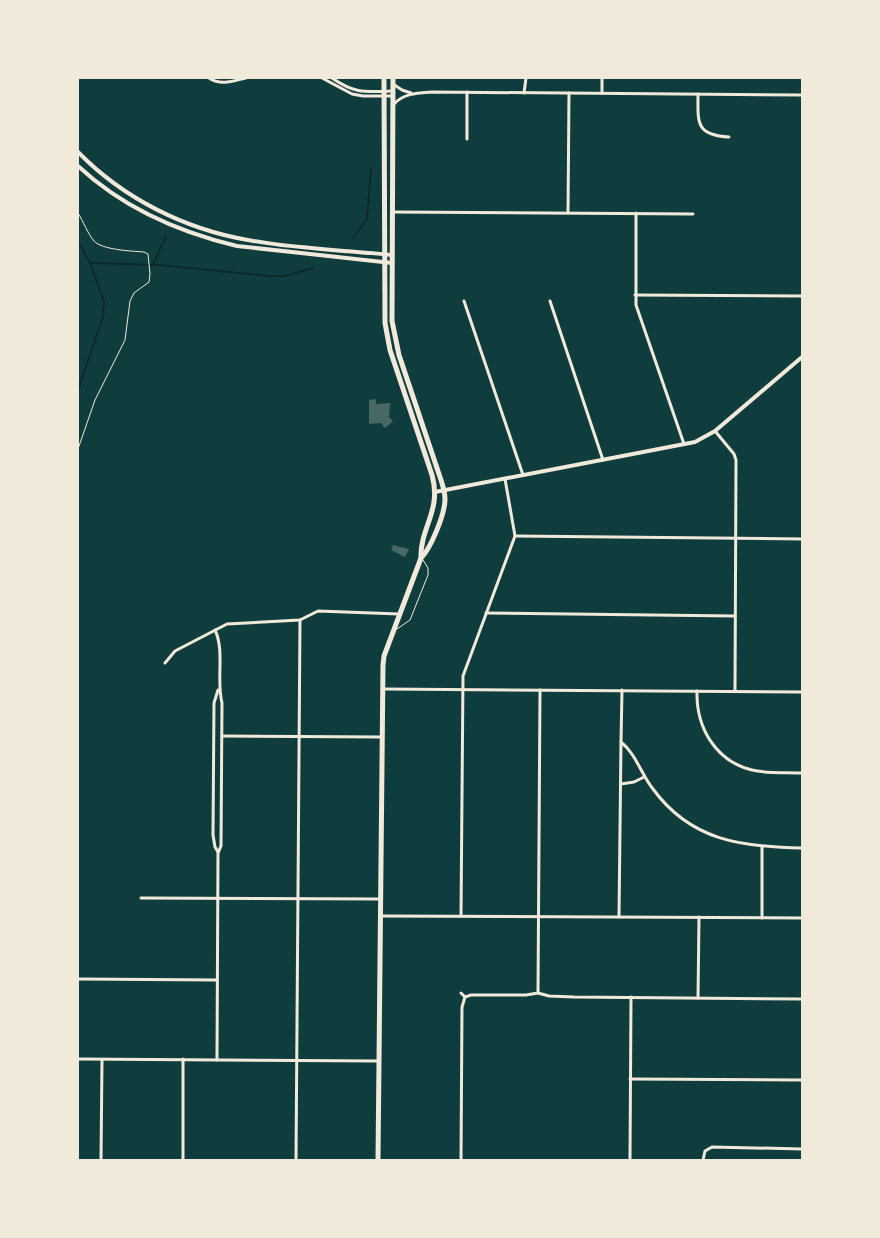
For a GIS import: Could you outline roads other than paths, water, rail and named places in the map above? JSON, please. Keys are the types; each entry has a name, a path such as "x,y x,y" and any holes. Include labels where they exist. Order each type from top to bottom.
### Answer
{"highway":[{"path":"378,1160 382,689 384,660 421,558 421,548 432,514 435,492 432,474 388,342 384,316 384,78"},
{"path":"393,78 392,314 397,347 444,490 445,499 442,513 427,552 421,558"}],"main road":[{"path":"78,152 105,176 141,200 172,217 205,229 254,241 392,255"},
{"path":"78,166 130,206 212,240 237,246 392,263"},
{"path":"435,492 603,461 701,440 802,357"}],"street":[{"path":"209,78 224,83 246,78"},
{"path":"322,78 352,94 393,94"},
{"path":"332,78 354,90 384,94"},
{"path":"524,93 526,78"},
{"path":"602,78 602,93"},
{"path":"393,84 412,94"},
{"path":"466,139 467,92"},
{"path":"393,104 401,97 412,94 467,92 802,95"},
{"path":"568,213 570,93"},
{"path":"698,94 698,120 700,126 711,135 729,137"},
{"path":"392,212 693,214"},
{"path":"636,214 635,295 637,308 684,445"},
{"path":"635,295 802,296"},
{"path":"464,301 523,476"},
{"path":"550,301 603,461"},
{"path":"715,430 736,458 735,691"},
{"path":"461,916 463,689 465,669 515,536 505,480"},
{"path":"515,536 802,539"},
{"path":"165,663 175,651 227,624 300,620 318,611 400,614"},
{"path":"486,613 735,616"},
{"path":"296,1160 300,620"},
{"path":"215,630 219,647 218,690 214,704 213,835 218,853"},
{"path":"382,689 802,692"},
{"path":"217,1060 218,853 221,846 222,736 222,703 218,690"},
{"path":"538,993 540,690"},
{"path":"619,917 622,690"},
{"path":"697,691 697,708 700,722 710,740 722,754 740,766 753,770 802,772"},
{"path":"222,736 382,737"},
{"path":"621,742 629,748 644,777 667,806 681,818 698,828 734,842 762,847 802,848"},
{"path":"621,784 634,782 644,777"},
{"path":"762,847 762,918"},
{"path":"141,898 381,899"},
{"path":"380,916 802,918"},
{"path":"698,998 699,917"},
{"path":"78,979 218,980"},
{"path":"461,993 465,996"},
{"path":"465,996 471,994 528,995 538,993 556,996 631,998 802,998"},
{"path":"461,1160 462,1008 465,996"},
{"path":"630,1160 631,998"},
{"path":"78,1059 379,1061"},
{"path":"183,1059 183,1160"},
{"path":"101,1160 102,1060"},
{"path":"630,1079 802,1080"},
{"path":"703,1160 704,1151 712,1147 802,1149"}],"lane":[{"path":"394,630 407,624 410,620 428,575 428,568 421,558"}],"waterway":[{"path":"353,238 367,219 371,169"},
{"path":"153,264 166,237"},
{"path":"78,241 90,263 104,301 103,317 78,390"},
{"path":"90,263 158,265 271,276 284,276 313,268"}]}
